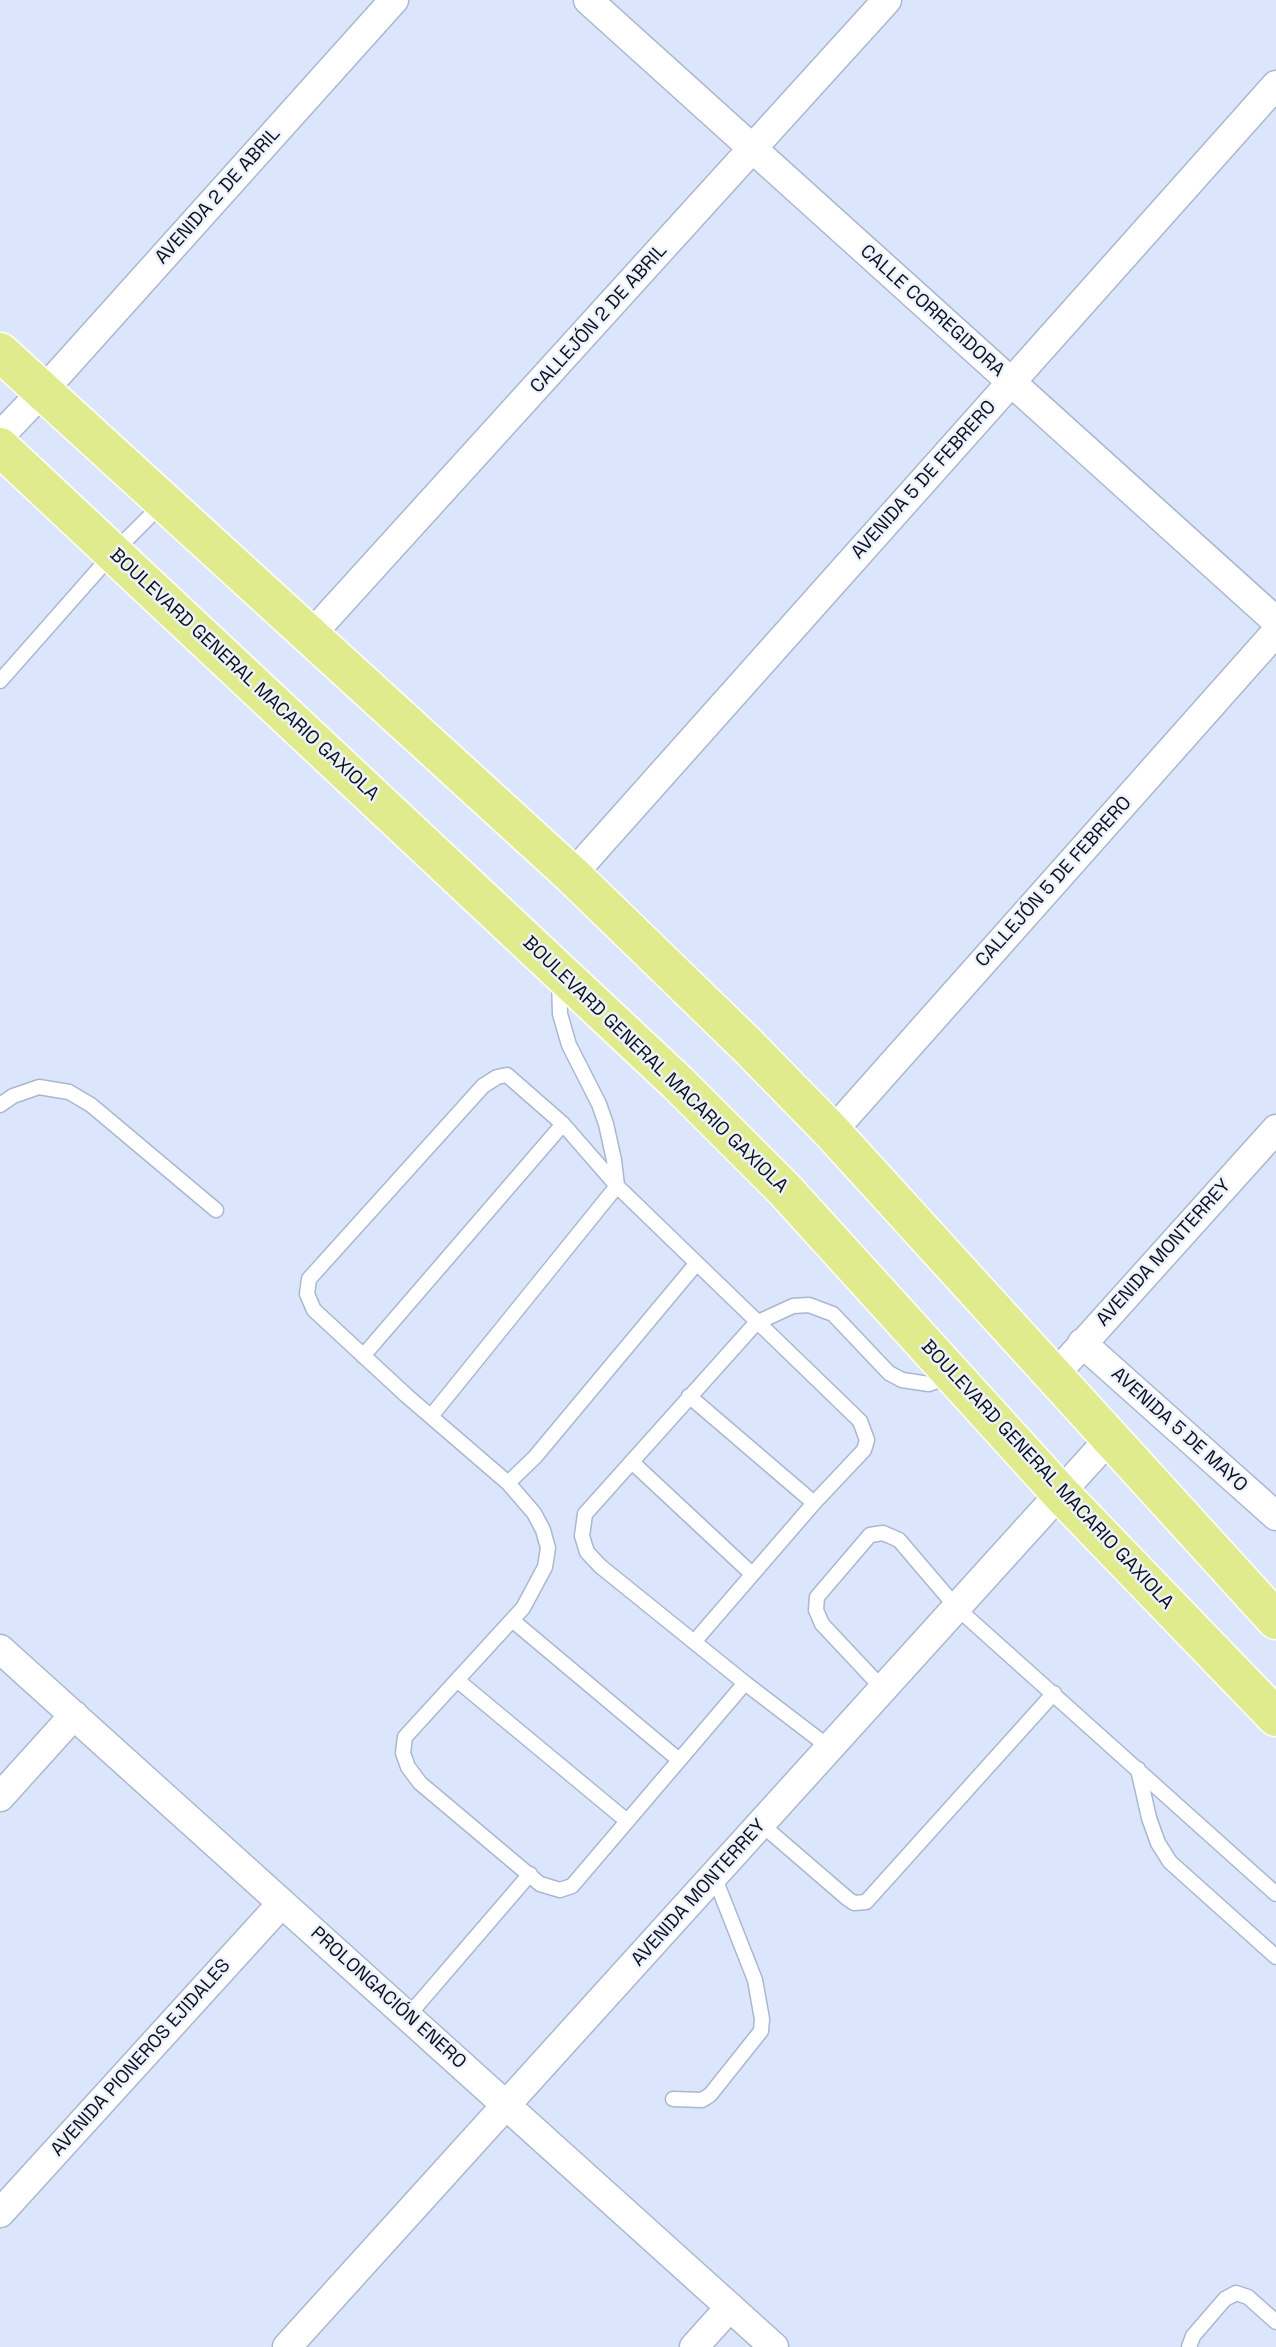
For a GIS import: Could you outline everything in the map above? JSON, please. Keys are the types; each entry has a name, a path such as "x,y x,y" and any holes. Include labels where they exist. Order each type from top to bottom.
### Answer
{"main road":[{"path":"0,352 572,876 747,1045 832,1132 1276,1620"},
{"name":"BOULEVARD GENERAL MACARIO GAXIOLA","path":"0,447 678,1083 784,1189 1061,1494 1276,1717"}],"street":[{"name":"AVENIDA 2 DE ABRIL","path":"0,436 394,0"},
{"name":"CALLE CORREGIDORA","path":"588,0 1276,621"},
{"name":"CALLEJÓN 2 DE ABRIL","path":"309,637 887,0"},
{"name":"AVENIDA 5 DE FEBRERO","path":"572,876 1276,85"},
{"name":"CALLEJÓN 5 DE FEBRERO","path":"832,1132 1276,632"},
{"name":"AVENIDA MONTERREY","path":"1053,1377 1276,1129"},
{"name":"AVENIDA 5 DE MAYO","path":"1082,1343 1276,1516"},
{"name":"AVENIDA MONTERREY","path":"287,2347 1110,1438"},
{"name":"PROLONGACIÓN ENERO","path":"0,1649 774,2347"},
{"path":"0,1797 74,1715"},
{"name":"AVENIDA PIONEROS EJIDALES","path":"0,2213 282,1903"},
{"path":"694,2347 730,2307"}],"lane":[{"path":"0,681 113,553 163,503"},
{"path":"432,1415 617,1186 606,1124 599,1104 569,1045 560,1014 558,971"},
{"path":"694,1642 814,1503 864,1450 867,1440 860,1421 617,1186 563,1124 508,1075 497,1077 483,1086 310,1279 307,1294 314,1310 508,1483 534,1513 548,1548 545,1567 523,1608 405,1737 403,1753 408,1766 421,1783 540,1884 560,1890 572,1886 745,1683"},
{"path":"0,1105 13,1096 39,1087 69,1092 91,1105 216,1210"},
{"path":"363,1356 563,1124"},
{"path":"508,1483 535,1457 696,1264"},
{"path":"830,1748 600,1566 587,1552 582,1536 585,1514 756,1323 793,1306 809,1305 833,1314 889,1373 902,1380 929,1384 954,1376"},
{"path":"689,1396 814,1503"},
{"path":"632,1462 752,1574"},
{"path":"883,1689 822,1624 816,1611 817,1597 870,1535 883,1533 899,1539 957,1608 1276,1894"},
{"path":"512,1620 679,1760"},
{"path":"457,1681 627,1821"},
{"path":"761,1824 848,1899 854,1903 866,1902 1054,1693"},
{"path":"1138,1769 1154,1830 1170,1861 1276,1957"},
{"path":"408,2016 530,1874"},
{"path":"673,2099 702,2101 710,2095 761,2031 762,2019 755,1980 714,1876"},
{"path":"1189,2347 1193,2336 1225,2299 1236,2292 1248,2297 1276,2322"}]}
